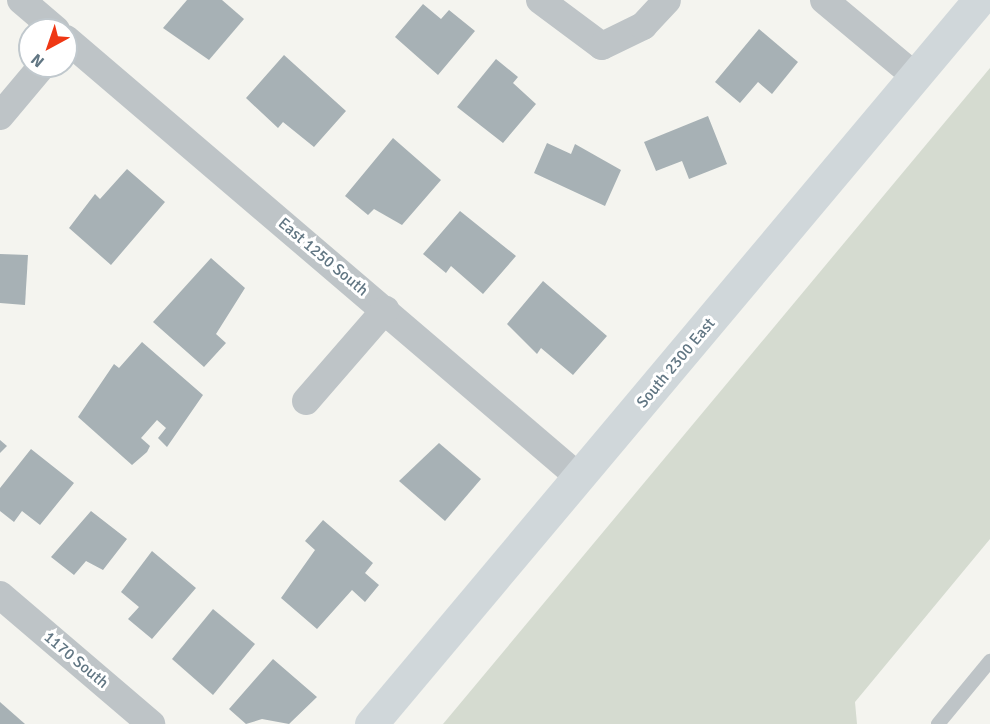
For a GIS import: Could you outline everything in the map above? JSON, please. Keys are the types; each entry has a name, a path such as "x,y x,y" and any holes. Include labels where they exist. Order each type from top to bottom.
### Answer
{"street":[{"path":"21,0 42,18"},
{"path":"540,0 602,46 643,26 668,0"},
{"path":"824,0 916,77"},
{"name":"South 2300 East","path":"371,724 979,0"},
{"name":"East 1250 South","path":"78,49 579,477"},
{"path":"0,116 32,78"},
{"path":"306,401 385,310"},
{"name":"1170 South","path":"0,595 151,724"}],"lane":[{"path":"938,724 990,661"}],"shaded area":[{"path":"990,68 990,539 855,702 857,724 443,724"}],"building":[{"path":"187,0 222,0 244,19 209,60 163,28"},
{"path":"423,4 441,19 449,10 475,31 438,75 395,37"},
{"path":"759,29 798,62 772,94 758,82 740,103 715,82"},
{"path":"284,55 346,111 314,147 283,122 278,128 246,98"},
{"path":"496,59 518,77 513,83 536,104 503,143 457,107"},
{"path":"708,116 727,164 689,179 682,161 656,171 644,142"},
{"path":"393,138 441,180 402,225 374,209 368,215 345,196"},
{"path":"547,143 571,154 575,144 621,170 605,206 534,173"},
{"path":"127,169 165,202 111,265 69,228 95,194 100,199"},
{"path":"460,211 516,256 483,294 451,266 446,273 423,254"},
{"path":"0,254 28,255 25,305 0,303"},
{"path":"211,258 245,288 216,334 226,343 204,367 153,322"},
{"path":"543,281 607,336 573,375 541,348 537,354 507,324"},
{"path":"142,342 203,395 167,447 158,438 166,428 157,420 141,438 150,446 147,452 132,465 78,417 114,364 119,368"},
{"path":"0,440 7,446 0,453"},
{"path":"439,443 481,479 445,521 399,481"},
{"path":"31,449 74,483 40,525 22,511 14,522 0,511 0,488"},
{"path":"91,511 127,539 103,570 86,561 74,575 51,557"},
{"path":"323,520 373,563 365,573 379,585 365,602 352,590 317,629 281,598 315,550 305,541"},
{"path":"152,551 196,588 152,639 128,619 139,607 121,592"},
{"path":"213,609 255,644 213,695 172,659"},
{"path":"273,659 317,697 289,724 262,719 246,724 229,709"},
{"path":"0,702 25,724 0,724"}]}
